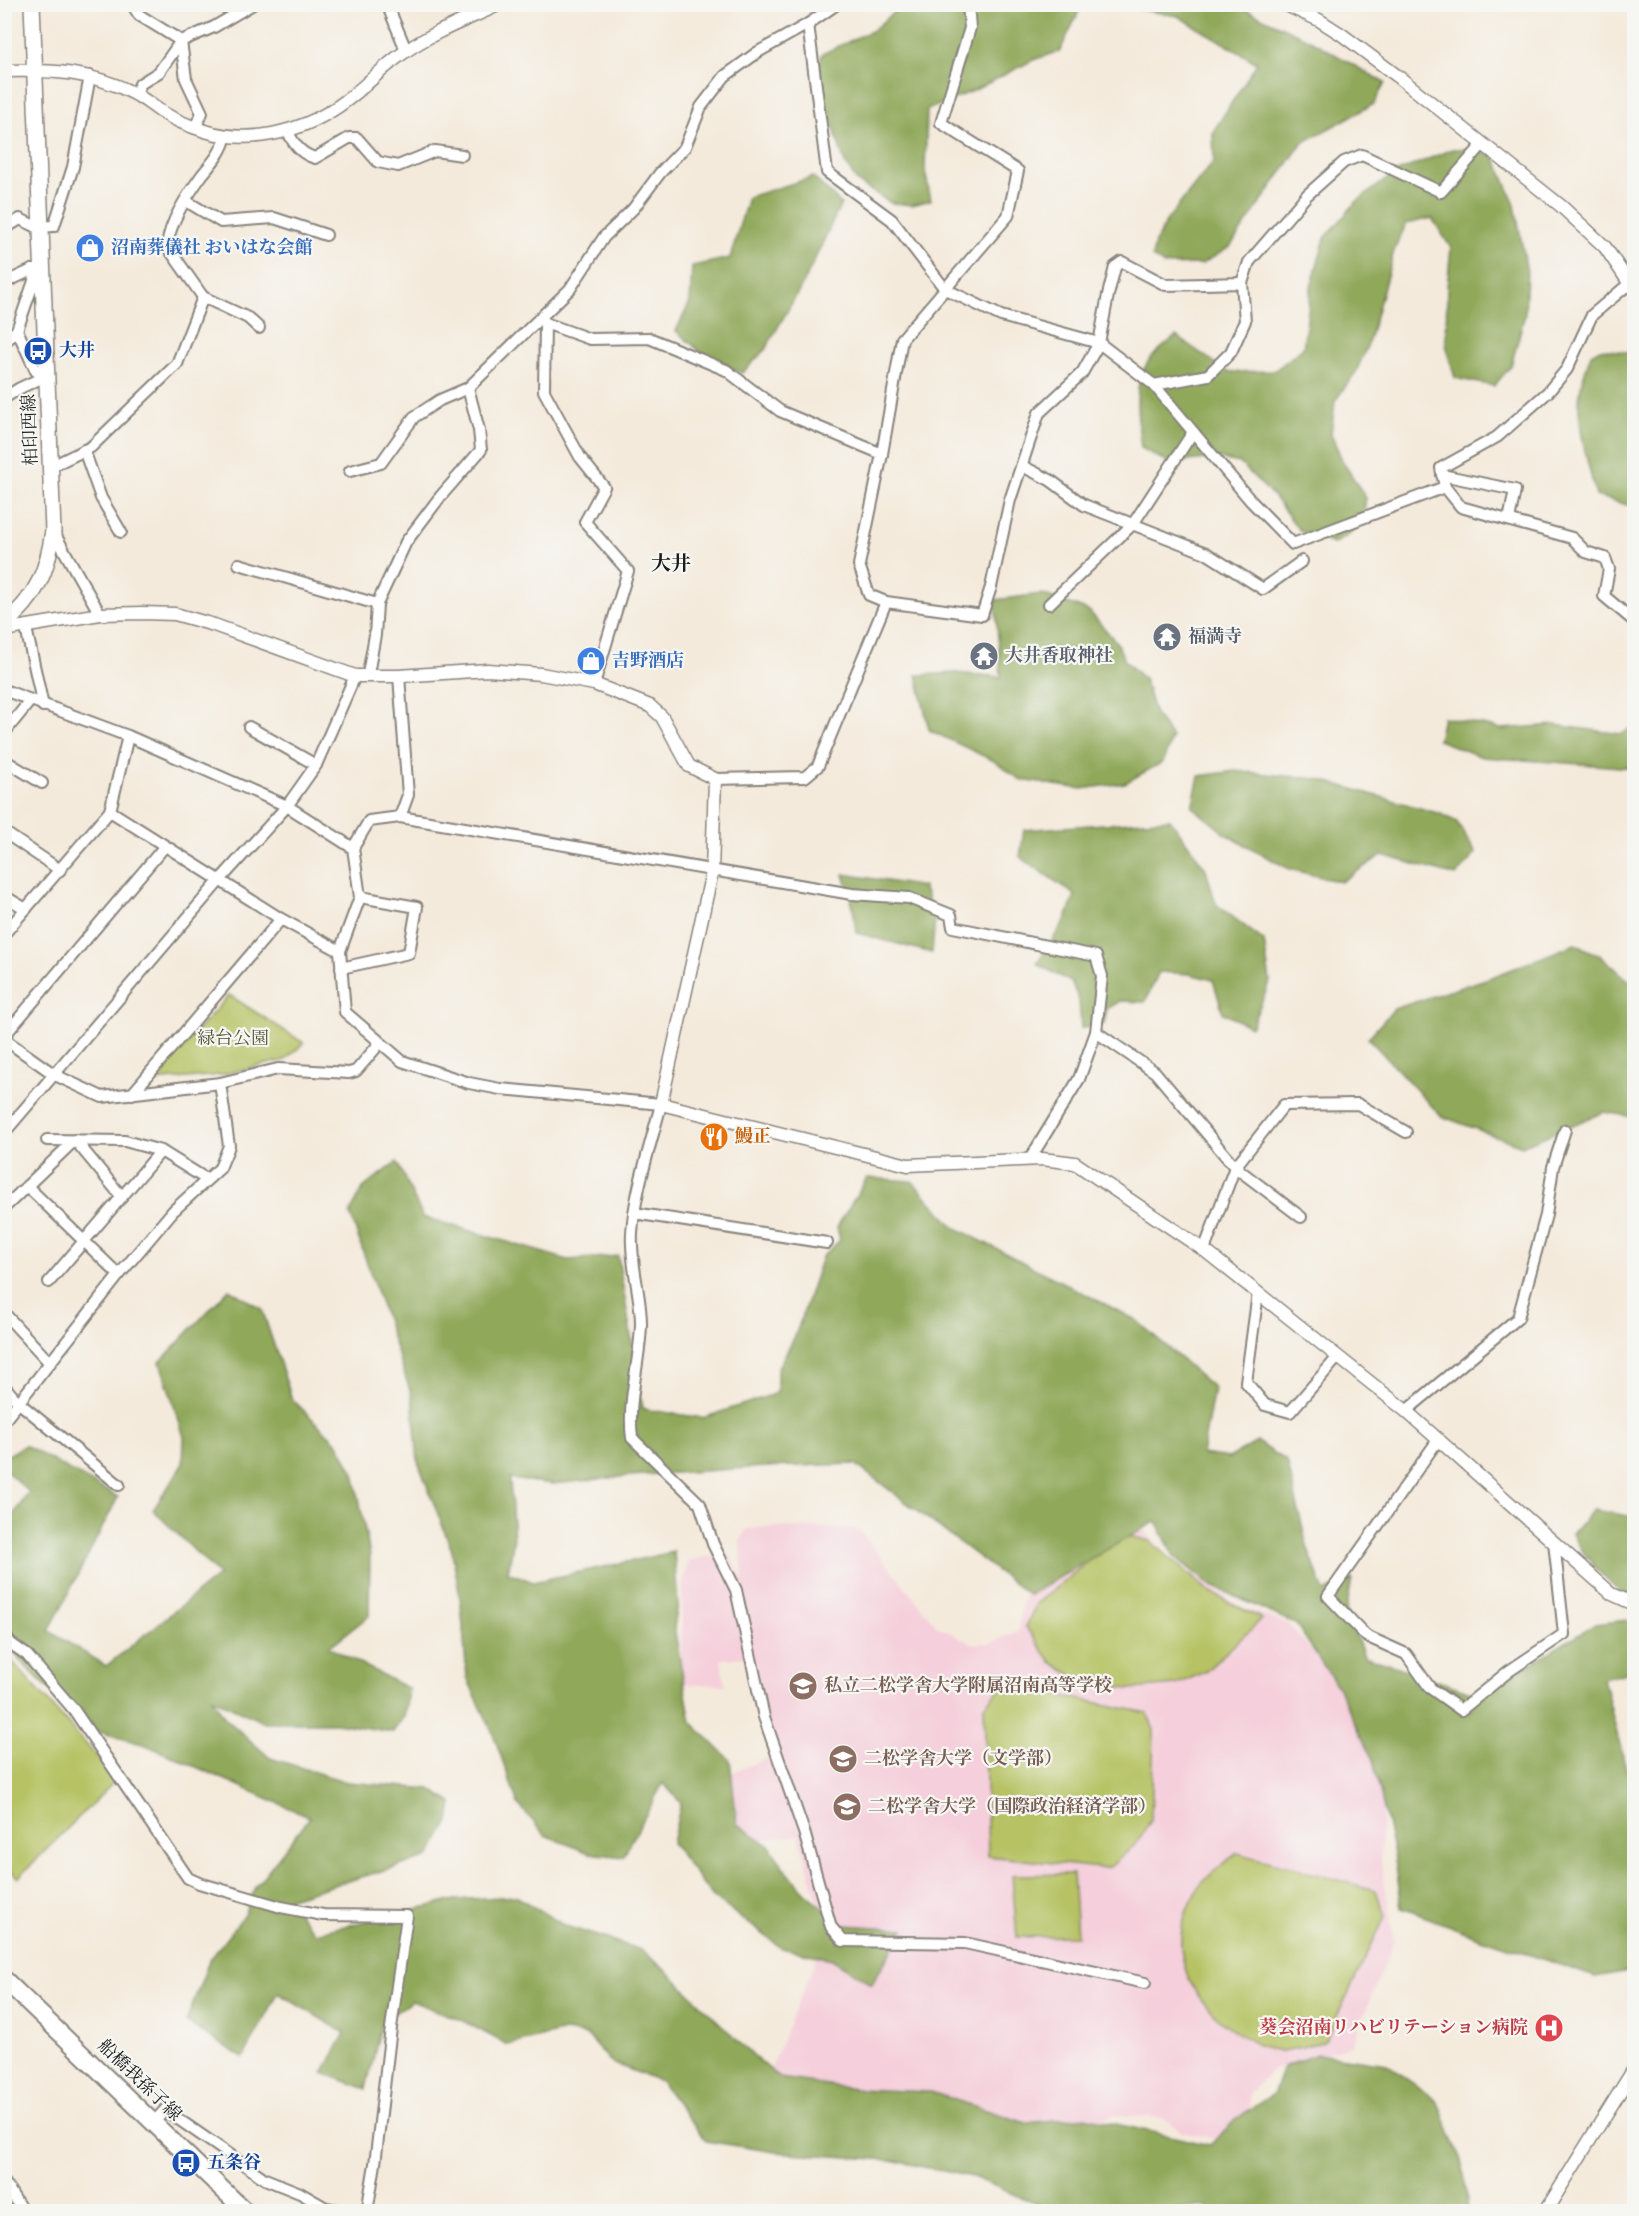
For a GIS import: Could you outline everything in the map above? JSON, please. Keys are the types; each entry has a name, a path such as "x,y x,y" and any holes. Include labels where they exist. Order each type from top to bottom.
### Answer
{"main road":[{"name":"柏印西線","path":"4,624 20,609 40,581 47,567 53,531 48,375 38,270 42,226 33,4"},
{"name":"船橋我孫子線","path":"4,1979 246,2211"}],"street":[{"path":"132,4 139,15 181,41"},
{"path":"136,94 140,84 159,72 181,41 214,27 253,4"},
{"path":"387,4 406,51"},
{"path":"4,71 71,72 90,76 136,94 166,115 195,128 226,135 261,136 288,131 328,114 406,51 442,30 500,4"},
{"path":"350,471 381,463 414,417 440,400 468,388 543,320 570,289 604,237 633,209 660,173 685,147 701,107 725,76 758,52 808,24 837,4"},
{"path":"968,4 970,28 941,123 1018,171 1008,216 902,339 882,454 859,565 869,595 886,602 982,615 991,587 1010,500 1040,413 1082,373 1099,343 1115,267 1122,262 1166,285 1242,283"},
{"path":"1284,4 1319,20 1341,34 1400,78 1584,226 1605,248 1632,287 1592,315 1567,369 1548,392 1497,437 1441,468 1444,481 1461,507 1572,538 1586,552 1605,558 1609,569 1604,596 1635,621"},
{"path":"808,24 827,172 892,220 945,289 1001,316 1099,343 1154,386 1250,500 1293,544 1444,481 1515,490 1509,520"},
{"path":"181,41 186,79 202,113 195,128"},
{"path":"4,229 20,219 38,227 54,226 73,167 90,76"},
{"path":"288,131 292,141 305,155 315,158 349,138 357,138 378,162 398,166 435,151 462,155"},
{"path":"226,135 224,147 195,185 169,230 167,246 203,297 248,318 259,328"},
{"path":"1154,386 1208,375 1231,352 1245,321 1242,283 1249,262 1307,195 1344,162 1362,155 1441,192 1483,144"},
{"path":"186,201 221,222 274,218 326,235"},
{"path":"4,284 38,270"},
{"path":"4,343 17,330 38,270"},
{"path":"51,466 91,447 177,364 203,297"},
{"path":"543,320 590,339 649,338 726,370 780,411 882,454"},
{"path":"543,320 544,391 580,457 604,487 585,522 628,571 594,684"},
{"path":"17,330 36,370 48,375"},
{"path":"4,398 48,375"},
{"path":"4,1133 220,880 287,806 316,765 362,675 375,635 377,604 406,542 440,497 481,450 479,430 468,388"},
{"path":"1049,604 1091,567 1133,524 1193,432"},
{"path":"84,450 101,498 121,532"},
{"path":"1022,466 1050,480 1084,505 1206,553 1263,589 1302,561"},
{"path":"53,531 100,614"},
{"path":"239,564 377,604"},
{"path":"4,630 100,614 175,614 362,675 399,676 488,670 541,674 594,684 650,706 662,717 689,766 715,779 805,777 814,772 818,766 886,602"},
{"path":"26,628 43,706"},
{"path":"399,676 408,795 400,817"},
{"path":"4,690 128,736 287,806 353,848"},
{"path":"4,733 30,701"},
{"path":"249,728 316,765"},
{"path":"4,934 110,811 128,736"},
{"path":"4,760 42,783"},
{"path":"715,779 712,872 661,1104 634,1214 632,1236 641,1324 630,1422 632,1438 700,1504 713,1544 736,1590 764,1717 804,1832 831,1927 843,1941 965,1943 1145,1983"},
{"path":"110,811 281,919 340,951"},
{"path":"1030,1159 1080,1079 1096,1032 1102,976 1096,957 953,927 951,915 909,898 852,894 712,872 400,817 369,821 353,848 360,897 340,951 345,1012 402,1061 469,1083 500,1089 661,1104 908,1165 1030,1159 1076,1163 1204,1250 1406,1411 1612,1594 1635,1604"},
{"path":"4,832 60,870"},
{"path":"165,846 4,1038 55,1075 102,1097 220,1083 278,1069 349,1073 357,1071 380,1043"},
{"path":"4,896 26,909"},
{"path":"341,968 409,953 417,907 360,897"},
{"path":"132,1094 281,919"},
{"path":"1096,1032 1155,1072 1235,1167 1301,1217"},
{"path":"4,1421 119,1275 173,1211 220,1168 230,1146 220,1083"},
{"path":"1204,1250 1235,1167 1284,1105 1358,1104 1406,1132"},
{"path":"1406,1411 1518,1318 1546,1215 1553,1167 1565,1130"},
{"path":"47,1140 125,1142 161,1151 206,1179"},
{"path":"4,1208 75,1140"},
{"path":"75,1140 122,1197"},
{"path":"49,1282 161,1151"},
{"path":"27,1186 119,1275"},
{"path":"634,1214 827,1243"},
{"path":"1258,1293 1246,1382 1265,1405 1290,1412 1338,1357"},
{"path":"4,1313 50,1363"},
{"path":"4,1386 18,1402 119,1485"},
{"path":"1438,1440 1328,1596 1366,1636 1406,1654 1430,1688 1461,1710 1509,1671 1564,1634 1554,1542"},
{"path":"4,1634 10,1642 27,1655 74,1710 188,1878 281,1907 323,1915 407,1916 367,2211"},
{"path":"1545,2211 1635,2069"},
{"path":"154,2122 165,2110 265,2179 300,2193 326,2208 350,2211"},
{"path":"4,2182 23,2211"}],"shaded area":[{"path":"1133,1520 1175,1562 1239,1606 1288,1624 1351,1695 1385,1771 1380,1854 1394,1941 1352,2045 1271,2071 1249,2095 1251,2137 1244,2145 1182,2132 1163,2118 1113,2115 1077,2130 1022,2141 767,2078 828,1930 799,1835 734,1843 718,1778 771,1757 746,1657 721,1659 725,1685 680,1684 683,1580 689,1560 729,1554 743,1580 740,1541 747,1529 767,1527 853,1528 861,1533 937,1626 973,1644 991,1643 1018,1631 1026,1586"}],"green space":[{"path":"902,5 1082,5 1060,51 1033,60 973,91 927,110 925,171 931,200 912,205 891,203 857,182 844,161 816,75 822,54 873,30"},
{"path":"1113,5 1236,5 1312,41 1385,83 1374,104 1302,143 1230,247 1202,264 1164,265 1152,257 1155,243 1167,220 1214,161 1213,132 1257,63 1178,16"},
{"path":"1452,149 1475,149 1495,157 1515,205 1527,272 1525,314 1511,366 1494,386 1455,378 1446,345 1447,287 1451,248 1432,218 1406,224 1394,251 1368,344 1356,372 1335,401 1331,434 1343,462 1366,498 1363,516 1353,531 1333,544 1299,530 1274,497 1240,463 1215,458 1169,463 1141,448 1137,415 1139,382 1148,362 1154,355 1176,336 1228,372 1274,371 1303,348 1311,287 1325,238 1356,202 1395,173"},
{"path":"813,177 841,204 805,280 765,350 742,373 701,352 676,331 690,302 692,266 730,258 748,197"},
{"path":"1600,349 1634,353 1634,507 1596,496 1585,452 1579,408 1580,394 1591,354"},
{"path":"1042,594 1089,611 1117,643 1125,661 1144,679 1155,714 1172,737 1163,762 1125,783 1081,789 1021,780 994,761 929,730 917,675 956,673 1001,677 995,600"},
{"path":"1443,717 1501,729 1555,725 1622,734 1634,726 1634,768 1482,757 1438,740"},
{"path":"1236,771 1318,779 1441,814 1457,822 1476,853 1456,876 1382,855 1341,882 1289,869 1227,835 1192,807 1199,776"},
{"path":"1170,819 1206,869 1216,904 1264,941 1270,982 1251,1027 1223,1013 1213,980 1189,974 1159,972 1145,1002 1120,1001 1107,1009 1104,1024 1081,1028 1079,1000 1071,982 1037,964 1066,919 1075,895 1020,857 1024,830"},
{"path":"844,874 923,887 935,917 932,953 856,933 853,907"},
{"path":"1575,944 1601,956 1634,985 1634,1117 1604,1112 1522,1146 1441,1116 1368,1038 1394,1009 1492,977"},
{"name":"緑台公園","path":"229,995 304,1043 285,1060 220,1075 152,1081"},
{"path":"397,1162 423,1217 568,1260 618,1256 643,1409 703,1418 777,1393 777,1370 796,1334 822,1257 840,1240 837,1227 867,1178 912,1181 954,1227 1136,1320 1214,1388 1202,1454 1229,1458 1257,1442 1287,1461 1307,1546 1324,1592 1352,1579 1346,1611 1364,1656 1480,1695 1595,1624 1627,1620 1634,1623 1634,1671 1603,1679 1627,1772 1634,1773 1634,1970 1595,1977 1402,1908 1395,1859 1373,1760 1338,1687 1296,1624 1210,1585 1174,1556 1156,1521 1029,1595 855,1464 764,1467 629,1476 553,1484 510,1479 514,1538 508,1572 533,1582 674,1552 678,1604 674,1627 691,1722 730,1760 737,1824 769,1845 805,1893 844,1925 904,1929 872,1984 832,1959 782,1948 713,1897 672,1843 681,1803 663,1783 623,1857 589,1853 545,1835 518,1804 492,1731 467,1678 461,1603 452,1551 418,1462 412,1396 350,1213 363,1188"},
{"path":"229,1289 262,1309 292,1399 338,1444 354,1473 370,1555 369,1616 329,1647 409,1689 404,1716 393,1732 336,1723 265,1723 212,1698 225,1718 270,1758 347,1782 430,1789 452,1803 449,1822 429,1857 287,1899 315,1933 455,1900 516,1896 563,1925 641,1950 666,1970 745,2048 780,2078 854,2089 931,2092 1026,2123 1085,2117 1210,2145 1236,2119 1274,2093 1283,2067 1317,2054 1387,2064 1437,2100 1463,2164 1468,2211 1213,2212 1208,2206 1159,2211 1123,2206 1085,2211 1053,2211 973,2177 890,2160 775,2152 706,2141 660,2081 612,2063 587,2035 565,2031 508,2045 461,2020 412,2001 382,2022 366,2089 323,2073 345,2033 278,1993 243,2058 186,2022 209,1961 244,1915 255,1887 310,1817 146,1745 92,1730 20,1661 5,1640 5,1527 29,1492 5,1470 5,1457 25,1445 118,1497 49,1631 106,1666 219,1575 153,1510 183,1464 184,1437 160,1362"},
{"path":"1593,1510 1634,1517 1634,1604 1599,1572 1584,1554 1572,1534"},
{"path":"1122,1534 1150,1541 1211,1593 1262,1619 1206,1671 1176,1685 1129,1689 1086,1684 1051,1662 1026,1627 1036,1604"},
{"path":"4,1652 117,1779 18,1878 5,1865"},
{"path":"1013,1686 1147,1713 1154,1730 1151,1820 1137,1843 1110,1867 1100,1868 988,1856 984,1705 1001,1688"},
{"path":"1237,1853 1376,1890 1385,1917 1325,2041 1281,2051 1263,2047 1224,2023 1209,2009 1188,1977 1181,1941 1183,1923 1189,1904 1204,1881"},
{"path":"1073,1874 1077,1936 1017,1937 1012,1875"}],"place":[{"name":"沼南葬儀社 おいはな会館","path":"90,248"},
{"name":"大井","path":"38,351"},
{"name":"福満寺","path":"1167,637"},
{"name":"大井香取神社","path":"984,656"},
{"name":"吉野酒店","path":"591,661"},
{"name":"鰻正","path":"714,1137"},
{"name":"私立二松学舎大学附属沼南高等学校","path":"803,1686"},
{"name":"二松学舎大学（文学部）","path":"843,1759"},
{"name":"二松学舎大学（国際政治経済学部）","path":"847,1807"},
{"name":"葵会沼南リハビリテーション病院","path":"1549,2028"},
{"name":"五条谷","path":"186,2163"}],"district":[{"name":"大井","path":"671,565"}]}
